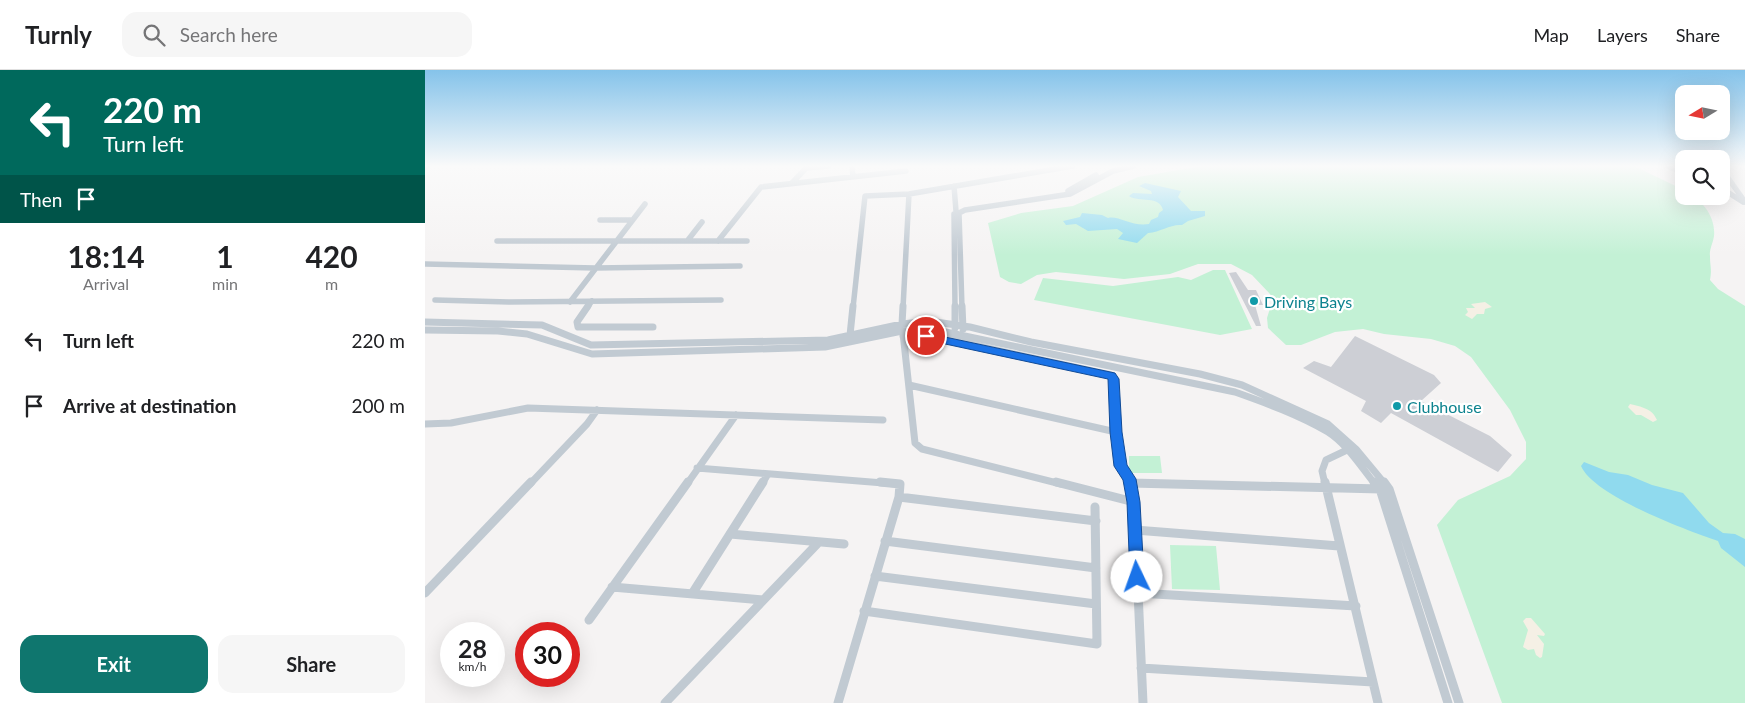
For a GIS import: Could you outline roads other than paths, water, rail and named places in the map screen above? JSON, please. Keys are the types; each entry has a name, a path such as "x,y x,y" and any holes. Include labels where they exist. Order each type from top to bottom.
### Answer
{"street":[{"path":"717,241 753,196"},
{"path":"850,335 864,197 866,196"},
{"path":"909,196 903,330 915,443 922,449 1134,502"},
{"path":"958,196 964,326 959,334"},
{"path":"959,211 1041,196"},
{"path":"959,211 1059,196"},
{"path":"1733,196 1745,203"},
{"path":"1730,199 1745,208"},
{"path":"570,302 645,204"},
{"path":"959,211 955,324 959,334"},
{"path":"600,220 632,220"},
{"path":"687,240 702,222"},
{"path":"497,241 616,243 687,240 747,241"},
{"path":"425,264 595,268 740,266"},
{"path":"435,300 570,302 721,300"},
{"path":"592,301 577,322 578,327 653,327"},
{"path":"425,330 519,333 543,337 583,353 592,354 825,347 903,330 929,321 955,324 1242,385 1327,424 1356,448 1389,489 1459,703"},
{"path":"425,322 541,325 591,345 828,340 850,335 903,330 936,330 1235,392 1275,406 1323,429 1347,450 1380,489 1448,703"},
{"path":"903,330 1105,373 1114,379 1116,432 1121,466 1131,483 1134,502 1143,703"},
{"path":"1140,372 1142,363"},
{"path":"909,386 1116,432"},
{"path":"425,424 447,426 515,408 883,420"},
{"path":"425,593 587,424 597,410"},
{"path":"589,620 735,415"},
{"path":"1347,450 1326,460 1323,471 1339,546 1378,703"},
{"path":"697,468 899,483 901,486 839,703"},
{"path":"692,594 767,474"},
{"path":"1131,483 1389,489"},
{"path":"899,498 1096,522"},
{"path":"864,611 1097,644 1095,507"},
{"path":"1135,530 1339,546"},
{"path":"730,534 844,544"},
{"path":"885,541 1096,568"},
{"path":"665,703 819,542"},
{"path":"875,576 1097,604"},
{"path":"612,587 763,600"},
{"path":"1138,593 1355,606"},
{"path":"1141,668 1373,682"}],"water":[{"path":"1129,196 1179,196 1191,211 1205,211 1205,216 1188,221 1182,225 1148,233 1137,243 1118,239 1123,233 1117,229 1088,231 1076,224 1066,225 1063,221 1080,217 1082,213 1102,215 1137,224 1149,224 1163,210 1158,202"},
{"path":"1584,462 1609,472 1628,475 1652,485 1683,493 1709,523 1723,533 1735,534 1745,539 1745,567 1721,548 1718,541 1642,511 1603,489 1589,477 1581,466"}],"place":[{"name":"Driving Bays","path":"1254,301"},
{"name":"Clubhouse","path":"1397,406"}]}
